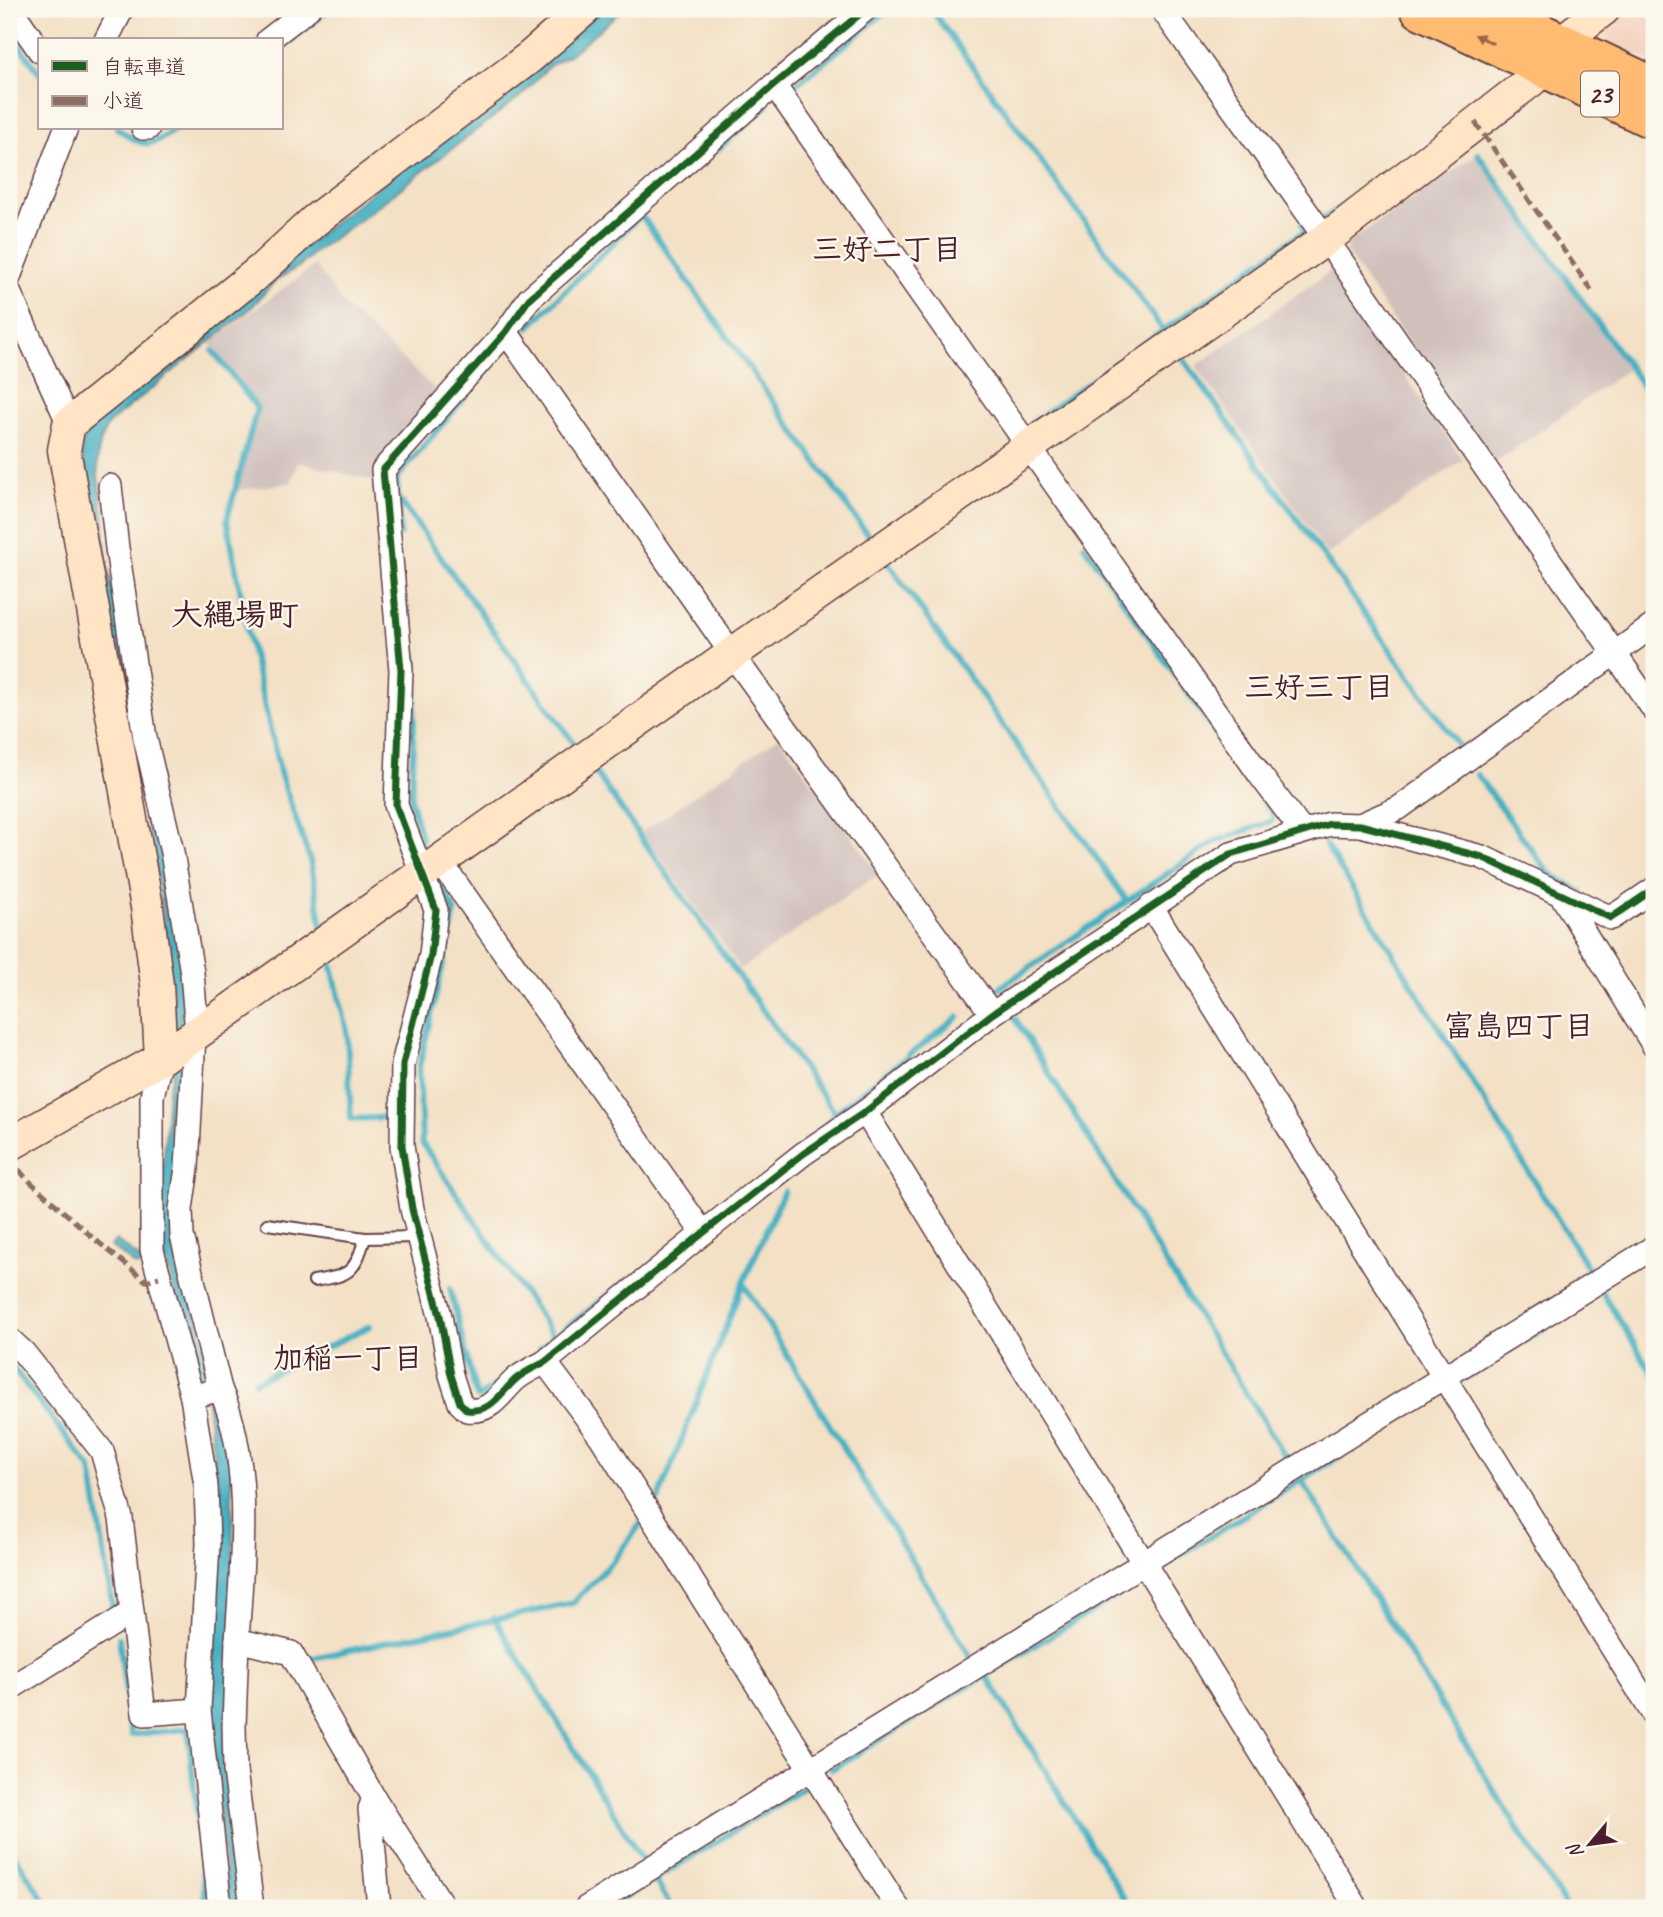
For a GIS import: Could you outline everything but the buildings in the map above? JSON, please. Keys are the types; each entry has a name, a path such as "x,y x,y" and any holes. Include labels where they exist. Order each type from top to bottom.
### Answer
{"highway":[{"name":"23","path":"1420,9 1553,56 1654,87"},
{"name":"23","path":"1490,9 1553,56 1654,120"}],"street":[{"path":"11,9 38,48"},
{"path":"107,38 122,9"},
{"path":"271,38 308,9"},
{"path":"69,424 261,270 314,221 530,57 585,9"},
{"path":"702,1233 431,868 396,805 401,670 383,470 506,332 529,299 774,85 866,9"},
{"path":"1162,9 1326,239 1654,710"},
{"path":"12,1136 163,1057 732,654 1326,239 1553,56 1604,9"},
{"path":"774,85 1302,831"},
{"path":"9,277 65,130"},
{"path":"9,292 69,424 64,450 147,907 163,1057 152,1096 154,1257 207,1393 226,1403 239,1460 244,1549 237,1640 235,1770 252,1908"},
{"path":"506,332 732,654 992,1014"},
{"path":"110,486 145,738 172,852 192,973 194,1035 187,1168 181,1209 182,1236 207,1393 208,1544 199,1710 220,1908"},
{"path":"1360,825 1399,808 1654,625"},
{"path":"431,868 436,910 431,956 403,1064 402,1146 419,1237 440,1316 451,1376 460,1403 467,1410 478,1411 499,1399 517,1378 545,1362 803,1154 865,1112 992,1014 1231,854 1330,824 1360,825 1482,858 1611,918 1654,889"},
{"path":"1560,893 1654,1046"},
{"path":"1151,906 1654,1715"},
{"path":"865,1112 1357,1908"},
{"path":"586,1908 1654,1247"},
{"path":"9,1339 24,1353 102,1451 121,1518 144,1714 199,1710"},
{"path":"545,1362 601,1437 898,1908"},
{"path":"9,1689 132,1612"},
{"path":"237,1640 290,1653 374,1798 444,1908"},
{"path":"374,1798 370,1809 379,1908"}],"lane":[{"path":"267,1224 365,1238 419,1237"},
{"path":"314,1281 343,1276 352,1269 360,1256 365,1238"}],"shaded area":[{"path":"1620,9 1654,9 1654,62 1611,41 1602,22"},
{"path":"1478,154 1630,368 1493,464 1346,252 1348,243"},
{"path":"315,265 345,306 439,393 375,481 298,462 291,483 238,490 259,408 210,343"},
{"path":"1332,270 1463,460 1328,554 1196,366"},
{"path":"779,737 879,874 741,969 642,832"}],"water":[{"path":"601,9 623,9 571,54 549,66 522,95 314,252 300,266 276,280 250,309 109,423 99,446 98,470 106,557 170,890 186,998 181,1020 182,1103 172,1214 231,1464 244,1908 229,1908 213,1743 212,1689 219,1522 207,1402 192,1361 166,1260 136,1266 111,1246 116,1240 142,1260 164,1254 161,1202 168,1090 175,1065 173,994 160,894 100,587 100,561 82,460 82,442 97,417 297,252"}],"waterway":[{"path":"284,46 329,9"},
{"path":"798,83 889,9"},
{"path":"931,9 1163,330"},
{"path":"1092,9 1102,14 1109,9"},
{"path":"9,31 38,71"},
{"path":"718,149 766,107"},
{"path":"120,130 147,143 153,143 174,130"},
{"path":"1478,154 1654,402"},
{"path":"1325,218 1352,199"},
{"path":"641,215 869,537"},
{"path":"528,328 636,220"},
{"path":"1033,422 1306,230 1302,224"},
{"path":"213,351 257,408 227,520 250,643 281,776 310,860 322,927"},
{"path":"1184,360 1458,745"},
{"path":"400,534 397,478 489,368"},
{"path":"399,499 575,745"},
{"path":"998,989 1214,842 1272,821 1273,814 1084,545"},
{"path":"889,564 1127,901"},
{"path":"406,607 416,661 411,801 422,841"},
{"path":"593,769 835,1113"},
{"path":"1477,775 1548,872 1581,892"},
{"path":"1325,844 1588,1268"},
{"path":"440,884 455,912 419,1067 422,1143 554,1337"},
{"path":"330,958 347,1031 351,1119 396,1117"},
{"path":"823,1129 835,1113 958,1017"},
{"path":"1015,1018 1288,1461"},
{"path":"658,1500 743,1283 784,1191"},
{"path":"540,1348 627,1280"},
{"path":"743,1283 972,1659"},
{"path":"450,1289 478,1398 496,1385"},
{"path":"1602,1292 1654,1376"},
{"path":"1461,1381 1554,1322"},
{"path":"255,1382 370,1326"},
{"path":"9,1363 91,1469 113,1610"},
{"path":"1168,1563 1438,1395"},
{"path":"1301,1479 1567,1908"},
{"path":"308,1659 573,1603 614,1560 642,1522"},
{"path":"832,1769 1137,1583"},
{"path":"494,1618 644,1863"},
{"path":"119,1638 131,1735 188,1729 206,1908"},
{"path":"986,1675 1130,1908"},
{"path":"608,1908 810,1784"},
{"path":"9,1847 49,1908"},
{"path":"654,1879 672,1908"}],"marked path":[{"path":"1475,122 1594,294"},
{"path":"9,1158 26,1178 146,1281 159,1277"}],"cycle path":[{"path":"866,9 774,85 529,299 506,332 383,470 401,670 396,805 436,910 431,955 403,1064 402,1146 412,1209 460,1403 467,1410 476,1410 495,1401 516,1379 545,1362 803,1154 865,1112 992,1014 1231,854 1330,824 1360,825 1482,857 1611,918 1654,889"}],"district":[{"name":"三好二丁目","path":"887,249"},
{"name":"大縄場町","path":"235,614"},
{"name":"三好三丁目","path":"1319,687"},
{"name":"富島四丁目","path":"1519,1026"},
{"name":"加稲一丁目","path":"348,1358"}]}
